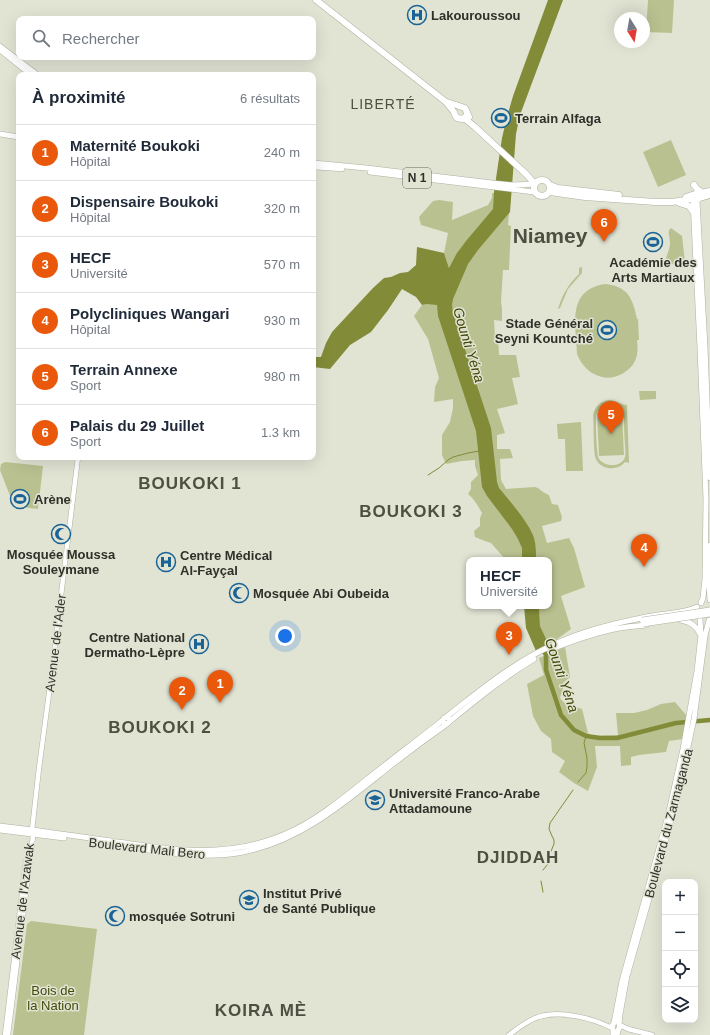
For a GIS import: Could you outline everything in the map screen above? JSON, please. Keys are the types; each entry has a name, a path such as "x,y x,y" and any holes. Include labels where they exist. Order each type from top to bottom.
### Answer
{"highway":[{"path":"309,0 312,2 316,0 446,102 457,109 461,107 465,108 467,111 465,116 460,119 457,118 455,115 457,109"},
{"path":"465,116 520,169 537,182 545,181 558,188 598,193 697,200"},
{"path":"537,182 534,192 541,197 550,192 584,197 676,202 697,200 710,195"},
{"path":"550,185 550,192"},
{"path":"694,185 697,189 697,200"},
{"path":"676,202 688,205 692,208 697,200 710,191"}],"main road":[{"path":"0,46 16,58"},
{"path":"0,50 27,72"},
{"path":"18,60 34,72"},
{"path":"0,134 16,137"},
{"path":"0,137 16,140"},
{"path":"316,164 342,167"},
{"path":"316,164 337,164 342,167"},
{"name":"N 1","path":"342,167 442,177 492,185"},
{"name":"N 1","path":"342,167 492,185"},
{"path":"512,187 537,182"},
{"path":"492,185 512,187 534,192"},
{"path":"697,200 697,234 705,347 705,467 708,506 705,579 703,598 699,605"},
{"path":"704,403 710,478"},
{"name":"Avenue de l'Ader","path":"32,832 78,460"},
{"path":"710,546 710,600"},
{"name":"Boulevard Mali Bero","path":"0,830 89,838 184,850 218,850 244,847 273,839 316,817 392,762 446,720 545,651 572,637 590,631 627,624 657,615 688,611 706,602 710,603"},
{"name":"Boulevard du Zarmaganda","path":"616,1028 627,976 674,801 690,726 701,635 700,619 697,614 699,605"},
{"path":"627,624 710,610"},
{"path":"643,622 710,618"},
{"name":"Boulevard Mali Bero","path":"627,624 636,626 681,620 700,619 704,621 710,618"},
{"name":"Boulevard du Zarmaganda","path":"691,719 705,636 710,618"},
{"path":"681,620 694,624 698,628 701,635"},
{"name":"Boulevard Mali Bero","path":"0,826 32,832"},
{"name":"Avenue de l'Azawak","path":"5,1035 24,873 32,832"},
{"name":"Avenue de l'Azawak","path":"8,1035 32,832"},
{"path":"508,1035 537,1017 568,1015 616,1028 628,1029 652,1035"}],"green space":[{"path":"648,0 674,0 672,33 650,32 650,12 647,12"},
{"name":"Terrain Alfaga","path":"498,112 505,112 504,125 498,124"},
{"path":"671,140 686,175 658,187 643,152"},
{"path":"492,193 511,193 508,225 511,226 509,270 503,270 501,302 502,321 494,320 495,336 498,336 499,355 516,355 520,377 512,378 518,404 497,409 505,433 497,435 497,449 510,449 513,458 500,459 501,480 506,489 538,488 549,495 552,504 558,505 562,517 561,521 542,526 547,543 569,538 574,548 585,587 561,596 571,629 549,645 540,626 539,609 552,609 552,557 503,557 491,543 475,537 474,531 480,526 480,518 482,513 468,494 471,489 471,482 478,475 475,460 446,464 442,455 442,435 450,422 453,399 434,402 435,387 439,378 428,339 414,316 422,305 427,304 449,268 444,253 448,233 421,225 419,217 433,201 439,200 453,202 452,220 488,205 492,198"},
{"path":"671,228 682,236 685,262 683,263 665,263 670,246 669,230"},
{"path":"582,267 582,273 568,289 560,308 558,309 566,290 579,274 579,268"},
{"name":"Stade Général Seyni Kountché","path":"605,284 613,285 628,295 634,305 638,319 639,340 637,340 638,348 635,361 628,370 615,377 608,378 601,377 589,371 584,366 577,354 575,332 576,311 579,301 584,294 593,288"},
{"path":"639,391 656,391 656,399 640,400"},
{"path":"612,400 627,405 629,463 625,462 618,467 613,468 606,468 599,464 594,451 593,415 597,407 606,401","holes":["609,403 618,406 623,411 625,457 623,461 617,465 605,464 599,459 597,451 596,415 602,406"]},
{"path":"622,412 624,455 599,456 597,413"},
{"path":"581,422 583,471 566,471 565,439 558,439 557,424"},
{"path":"5,462 43,466 38,509 14,506 0,470 1,464"},
{"path":"565,647 570,677 563,683 560,698 568,707 582,709 588,733 592,736 618,735 616,713 634,713 647,710 661,704 675,702 687,716 683,739 669,741 666,752 631,757 631,765 621,766 620,746 595,746 597,767 588,791 559,772 565,761 552,752 551,739 541,731 533,716 527,684 544,675 539,658"},
{"name":"Bois de la Nation","path":"31,921 97,929 84,1035 13,1035 27,924"}],"shaded area":[{"path":"548,0 563,0 520,115 516,134 510,212 468,264 453,299 452,305 453,313 491,428 499,488 524,519 532,532 536,546 536,557 522,557 522,548 518,539 482,487 476,431 438,316 437,305 422,305 416,297 402,289 371,332 350,345 330,369 316,367 316,357 321,357 332,332 373,288 384,278 408,272 416,265 417,247 444,253 449,268 457,253 493,209 502,138 513,96"},
{"path":"524,609 539,609 540,626 549,645 536,651 526,628"}],"waterway":[{"path":"428,475 453,457 479,451"},
{"name":"Gounti Yéna","path":"542,648 546,655 546,670 561,715 574,730 586,736 617,738 676,723 710,720"},
{"path":"578,782 586,773 587,758 584,743 586,736"},
{"path":"543,870 548,864 549,856 554,844 554,840 549,829 550,823 573,790"},
{"path":"541,881 543,892"}],"place":[{"name":"Lakouroussou","path":"417,15"},
{"name":"Terrain Alfaga","path":"501,118"},
{"name":"Palais du 29 Juillet","path":"604,242"},
{"name":"Académie des Arts Martiaux","path":"653,242"},
{"name":"Stade Général Seyni Kountché","path":"607,330"},
{"name":"Terrain Annexe","path":"611,434"},
{"name":"Arène","path":"20,499"},
{"name":"Mosquée Moussa Souleymane","path":"61,534"},
{"name":"Centre Médical Al-Fayçal","path":"166,562"},
{"name":"Polycliniques Wangari","path":"644,567"},
{"name":"Mosquée Abi Oubeida","path":"239,593"},
{"name":"Centre National Dermatho-Lèpre","path":"199,644"},
{"name":"HECF","path":"509,655"},
{"name":"Maternité Boukoki","path":"220,703"},
{"name":"Dispensaire Boukoki","path":"182,710"},
{"name":"Université Franco-Arabe Attadamoune","path":"375,800"},
{"name":"Institut Privé de Santé Publique","path":"249,900"},
{"name":"mosquée Sotruni","path":"115,916"}],"district":[{"name":"LIBERTÉ","path":"383,104"},
{"name":"Niamey","path":"550,236"},
{"name":"BOUKOKI 1","path":"190,483"},
{"name":"BOUKOKI 3","path":"411,511"},
{"name":"BOUKOKI 2","path":"160,727"},
{"name":"DJIDDAH","path":"518,857"},
{"name":"KOIRA MÈ","path":"261,1010"}]}
